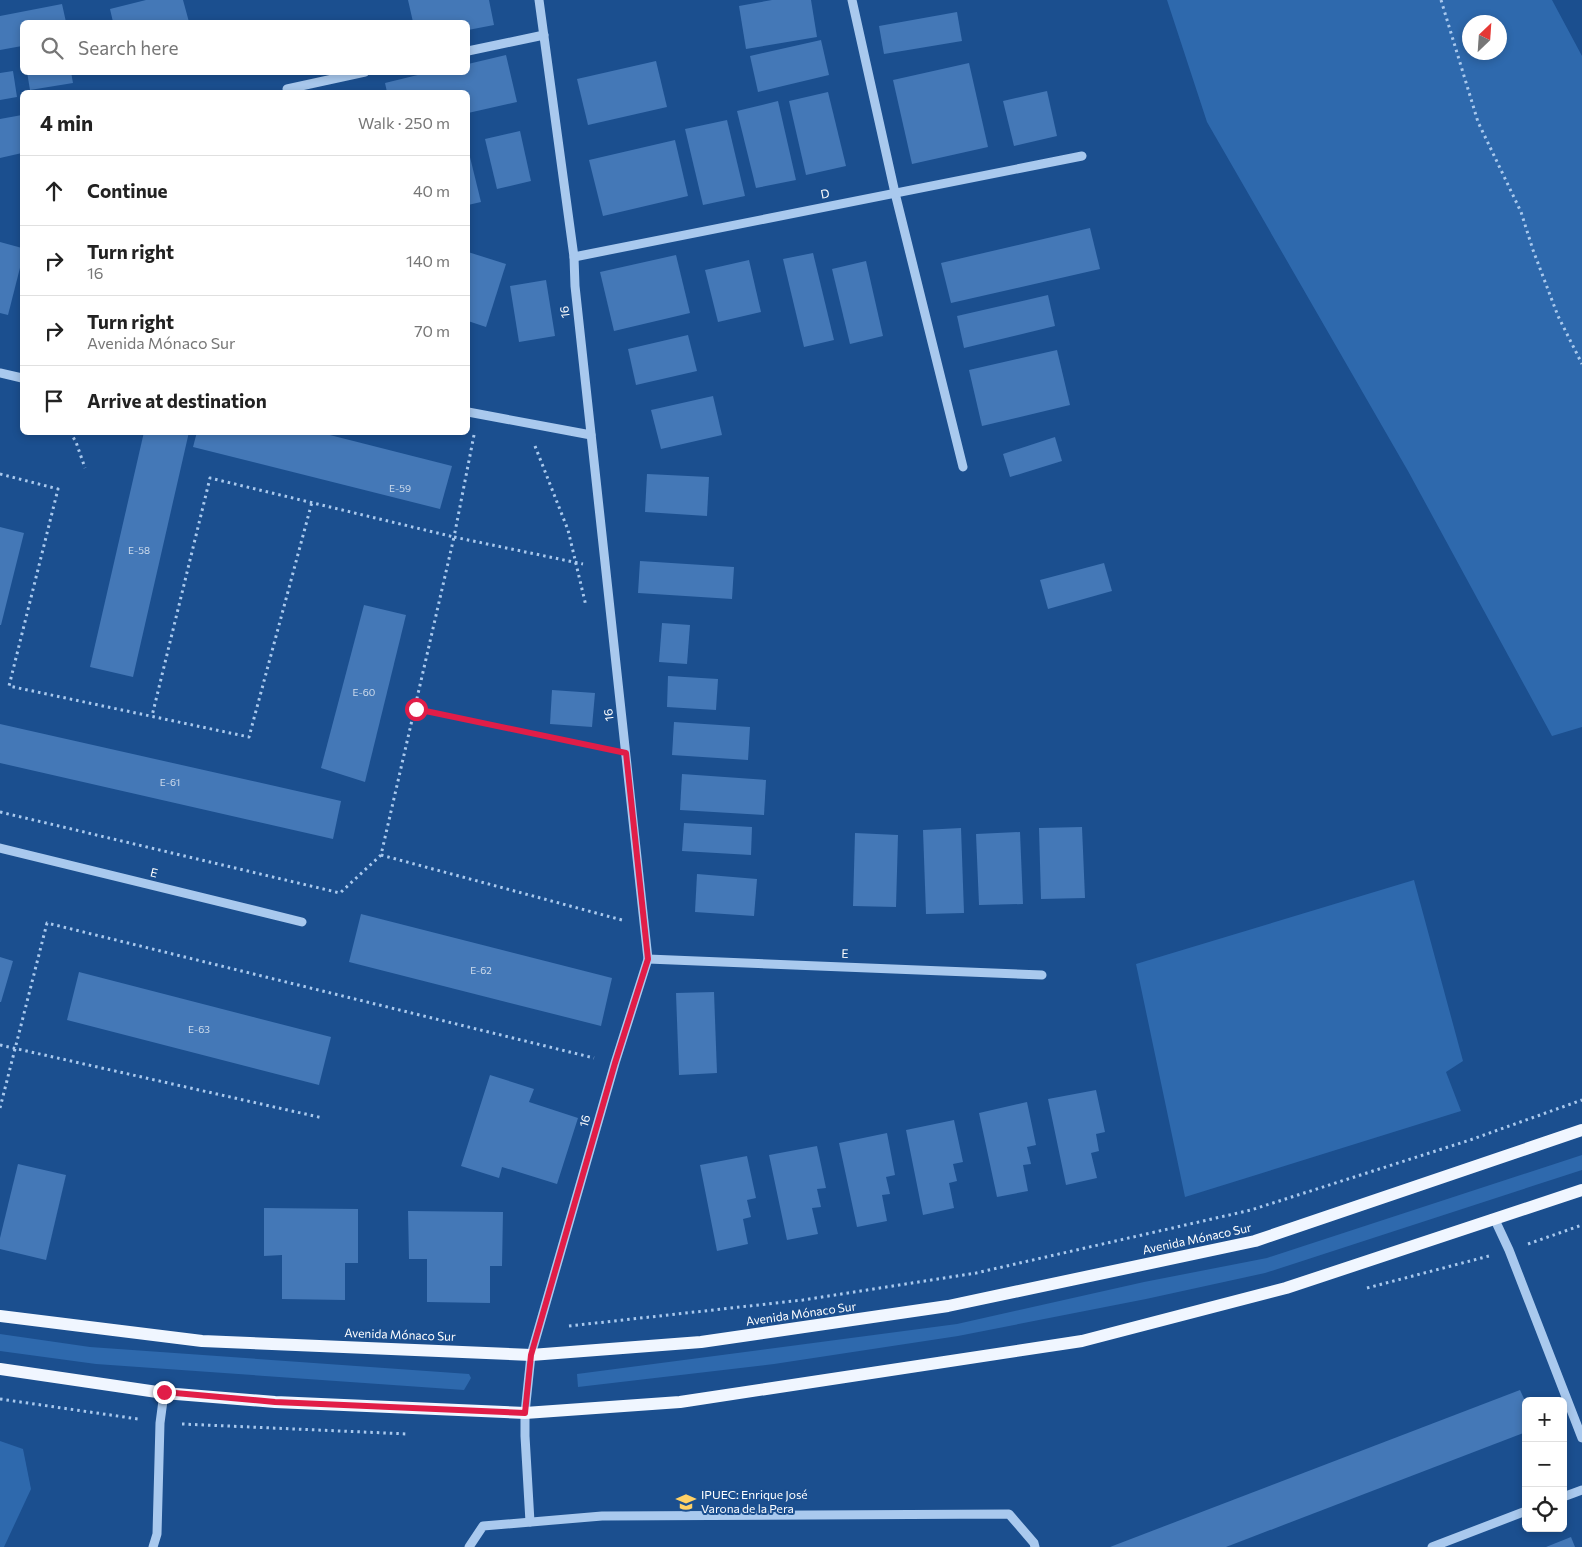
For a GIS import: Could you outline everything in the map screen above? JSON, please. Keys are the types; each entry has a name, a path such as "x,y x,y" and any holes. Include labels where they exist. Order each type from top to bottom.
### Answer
{"main road":[{"name":"Avenida Mónaco Sur","path":"0,1316 202,1341 531,1355 701,1342 948,1306 1246,1243 1582,1130"},
{"path":"0,1369 164,1392 275,1402 525,1413 680,1402 1082,1340 1286,1288 1582,1190"}],"street":[{"name":"16","path":"530,1522 524,1436 531,1355 615,1063 648,959 575,286 574,256 539,0"},
{"path":"852,0 895,192 963,467"},
{"path":"470,51 544,36"},
{"path":"287,88 350,75"},
{"name":"D","path":"574,256 1082,156"},
{"path":"0,373 20,378"},
{"path":"470,412 591,434"},
{"name":"E","path":"0,848 302,922"},
{"name":"E","path":"648,959 1042,974"},
{"path":"1495,1220 1509,1250 1582,1438"},
{"path":"153,1547 157,1534 160,1423 164,1392"},
{"path":"1567,1496 1582,1490"},
{"path":"1432,1547 1522,1513"},
{"path":"469,1547 483,1526 602,1516 1009,1514 1034,1543 1035,1547"}],"path":[{"path":"1441,0 1478,122 1521,212 1558,316 1582,364"},
{"path":"0,812 340,893 381,855 454,538 478,414"},
{"path":"525,422 568,530 587,608"},
{"path":"72,435 76,442 84,468"},
{"path":"0,474 58,489 9,686 249,737 312,502"},
{"path":"152,716 210,478 454,538 606,569"},
{"path":"416,709 626,753"},
{"path":"381,855 644,926"},
{"path":"0,1108 47,923 615,1063"},
{"path":"0,1045 323,1118"},
{"path":"538,1330 803,1300 976,1273 1250,1210 1470,1140 1582,1100"}],"shaded area":[{"path":"1167,0 1552,0 1582,56 1582,727 1552,736 1408,471 1207,122"},
{"path":"1414,880 1463,1061 1446,1072 1461,1111 1185,1197 1136,964"},
{"path":"1582,1155 1582,1170 1265,1273 1146,1299 958,1336 774,1364 578,1387 577,1374 957,1324 1144,1282 1267,1258"},
{"path":"0,1334 90,1347 469,1374 471,1378 464,1390 96,1364 0,1351"},
{"path":"0,1441 23,1449 31,1489 4,1547 0,1547"}],"building":[{"path":"146,0 183,0 188,20 113,20 110,9"},
{"path":"408,0 489,0 494,25 470,30 470,20 413,20"},
{"path":"772,0 811,0 817,37 746,49 739,6"},
{"path":"62,4 66,20 20,20 20,46 0,50 0,16"},
{"path":"957,12 962,41 884,54 879,26"},
{"path":"821,40 829,75 758,92 750,56"},
{"path":"506,55 517,102 470,113 470,90 387,90 385,83 418,75 470,75 470,64"},
{"path":"656,61 667,107 588,125 577,79"},
{"path":"969,63 988,147 912,164 893,80"},
{"path":"13,71 17,97 0,100 0,73"},
{"path":"28,75 72,75 73,83 30,90"},
{"path":"1047,91 1057,136 1014,146 1003,101"},
{"path":"828,92 846,166 806,175 789,101"},
{"path":"778,101 796,180 756,188 737,111"},
{"path":"20,115 20,153 0,158 0,119"},
{"path":"727,120 745,196 703,205 685,129"},
{"path":"520,131 531,181 497,189 485,139"},
{"path":"675,140 688,196 603,216 589,160"},
{"path":"470,157 481,202 470,205"},
{"path":"1090,228 1100,269 951,303 941,263"},
{"path":"0,242 20,247 20,268 8,315 0,313"},
{"path":"470,253 506,264 486,327 470,322"},
{"path":"813,253 834,340 804,347 783,259"},
{"path":"676,255 690,313 614,331 600,272"},
{"path":"749,260 761,312 718,322 705,270"},
{"path":"866,261 883,336 850,344 832,269"},
{"path":"546,280 555,336 519,342 510,286"},
{"path":"1048,295 1055,326 964,348 957,316"},
{"path":"688,335 697,371 636,385 628,349"},
{"path":"1057,350 1070,405 982,426 969,370"},
{"path":"713,396 722,435 661,449 651,410"},
{"path":"143,435 188,435 133,677 90,667"},
{"path":"196,435 330,435 452,466 440,509 193,447"},
{"path":"1055,437 1062,461 1010,477 1003,454"},
{"path":"647,474 709,477 707,516 645,512"},
{"path":"0,527 24,533 1,625 0,625"},
{"path":"640,561 734,567 732,599 638,593"},
{"path":"1104,563 1112,591 1048,609 1040,580"},
{"path":"364,605 406,615 365,782 321,768"},
{"path":"662,623 690,625 687,664 659,662"},
{"path":"668,676 718,679 716,710 667,707"},
{"path":"552,690 595,693 592,727 550,724"},
{"path":"674,722 750,727 748,760 672,755"},
{"path":"0,724 341,801 333,839 0,763"},
{"path":"682,774 766,780 764,815 680,810"},
{"path":"684,823 752,827 751,855 682,851"},
{"path":"1082,827 1085,898 1041,899 1039,828"},
{"path":"961,828 964,913 926,914 923,830"},
{"path":"1020,832 1023,904 979,905 976,834"},
{"path":"855,833 898,835 896,907 853,906"},
{"path":"697,874 757,879 754,916 695,912"},
{"path":"361,914 612,978 601,1026 349,962"},
{"path":"0,957 13,961 1,1002 0,1002"},
{"path":"79,972 331,1037 319,1085 67,1020"},
{"path":"714,992 717,1073 679,1075 676,993"},
{"path":"490,1075 534,1089 529,1102 578,1118 557,1184 502,1167 499,1178 461,1166"},
{"path":"1096,1090 1105,1132 1096,1134 1099,1151 1091,1153 1097,1178 1066,1185 1048,1099"},
{"path":"1027,1102 1036,1145 1027,1147 1031,1164 1023,1165 1028,1191 997,1197 979,1113"},
{"path":"954,1120 963,1162 953,1164 957,1181 949,1183 954,1208 923,1215 906,1130"},
{"path":"887,1133 895,1175 886,1177 890,1194 882,1195 887,1221 857,1227 839,1143"},
{"path":"817,1146 826,1188 817,1189 821,1207 812,1208 818,1234 787,1240 769,1155"},
{"path":"747,1156 756,1198 747,1200 751,1217 743,1219 748,1244 717,1251 700,1165"},
{"path":"18,1164 66,1175 46,1260 0,1249 0,1238"},
{"path":"264,1208 358,1209 358,1263 345,1263 345,1300 282,1299 282,1255 264,1256"},
{"path":"408,1211 503,1212 502,1266 490,1266 490,1303 427,1302 427,1259 409,1259"},
{"path":"1520,1390 1523,1397 1522,1434 1226,1547 1110,1547"},
{"path":"1571,1537 1575,1547 1546,1547"}],"place":[{"name":"IPUEC: Enrique José Varona de la Pera","path":"686,1502"}],"route":[{"path":"164,1392 275,1402 525,1413 531,1355 615,1063 648,959 626,753 416,709"}]}
